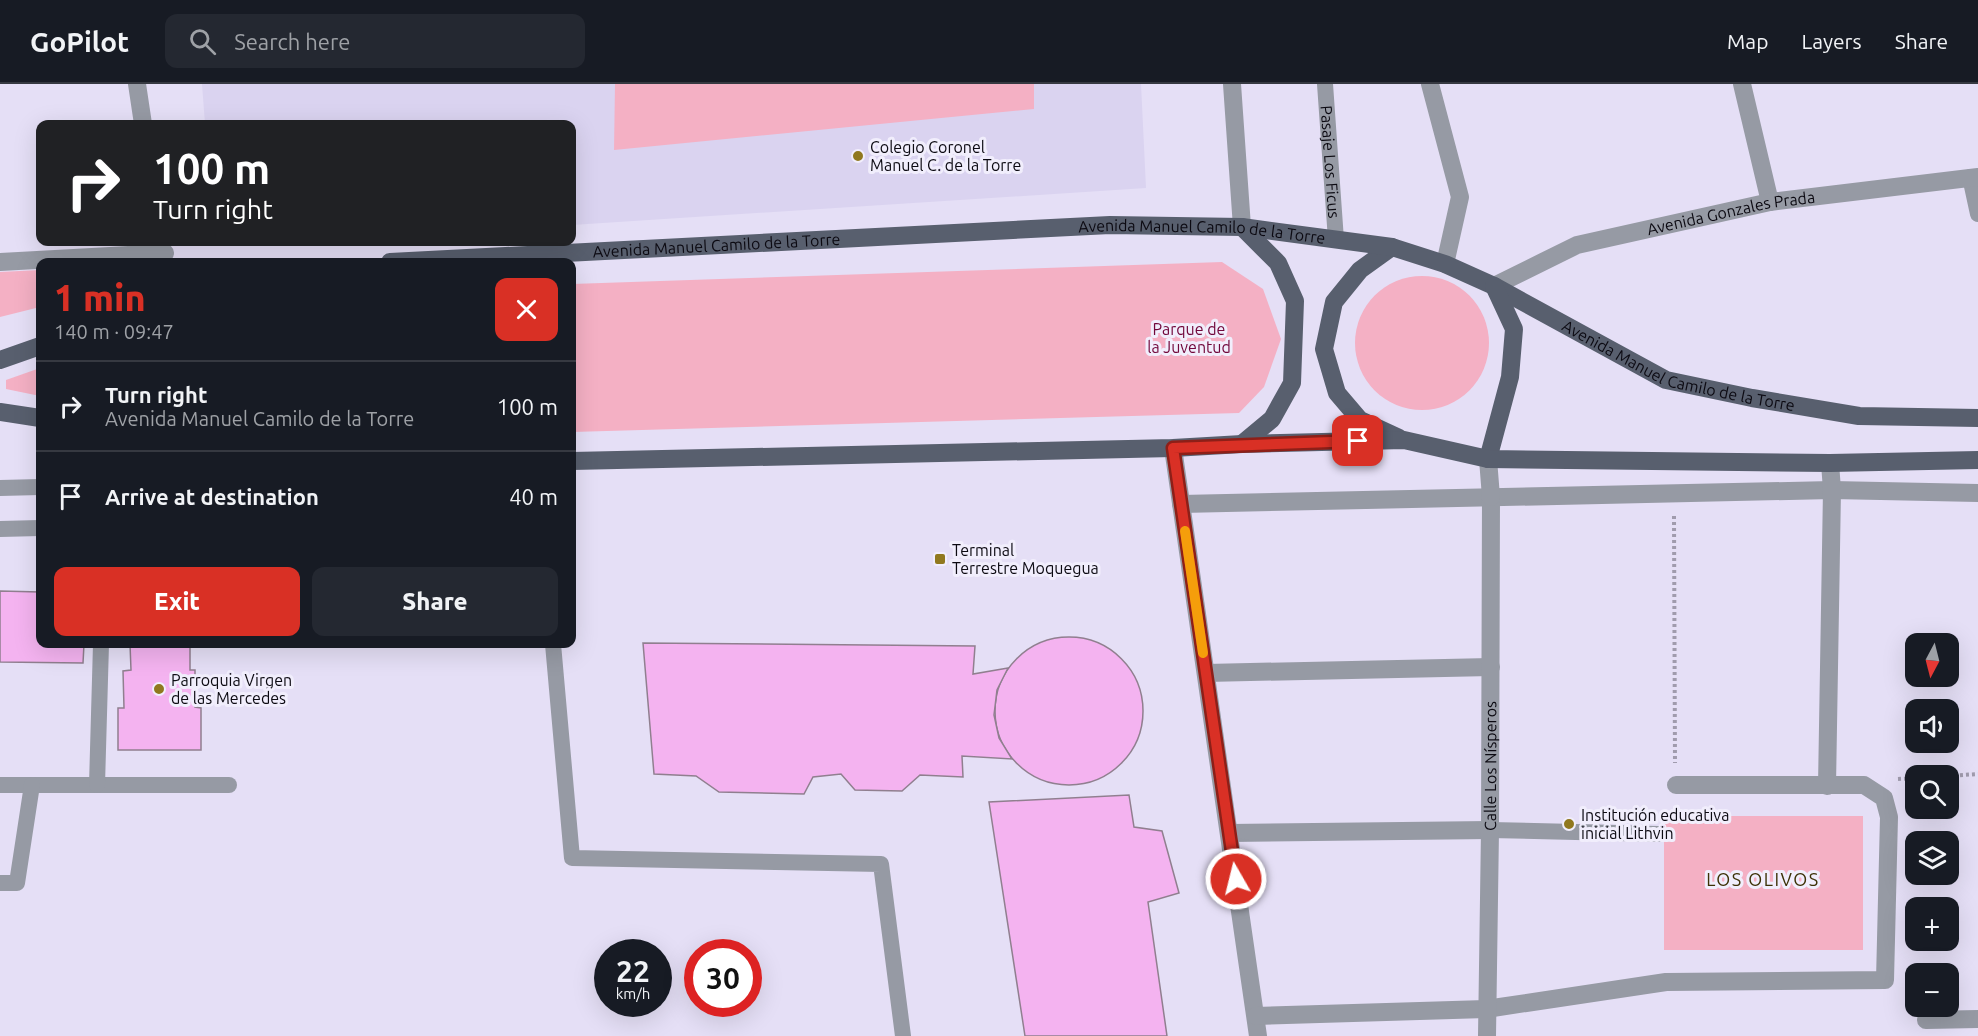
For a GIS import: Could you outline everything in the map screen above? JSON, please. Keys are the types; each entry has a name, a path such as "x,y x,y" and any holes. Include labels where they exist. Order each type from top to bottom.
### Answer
{"main road":[{"name":"Avenida Manuel Camilo de la Torre","path":"468,258 1110,225 1242,228 1392,248 1445,264 1494,286 1666,380 1752,398 1859,416 1978,418"},
{"path":"1242,228 1278,263 1295,301 1292,383 1272,419 1242,444"},
{"path":"1392,248 1360,270 1334,302 1324,349 1337,393 1360,420 1404,440 1488,459 1830,463 1978,460"},
{"path":"1488,459 1510,377 1514,329 1494,286"},
{"path":"0,360 36,347"},
{"path":"0,412 36,417"},
{"path":"576,461 1173,448 1404,440"}],"street":[{"path":"136,84 142,120"},
{"path":"1232,84 1242,228"},
{"path":"1430,84 1460,197 1445,264"},
{"path":"1742,84 1770,202"},
{"name":"Avenida Gonzales Prada","path":"1494,286 1577,245 1770,202 1974,177"},
{"path":"66,258 164,252"},
{"path":"0,262 36,260"},
{"path":"1173,448 1258,1036"},
{"name":"Calle Los Nísperos","path":"1487,1036 1491,667 1491,497 1488,459"},
{"path":"1827,786 1832,490 1830,463"},
{"path":"1181,504 1832,490 1978,493"},
{"path":"1206,673 1491,667"},
{"path":"1256,1016 1486,1009 1666,982 1885,980 1890,818 1884,798 1864,785 1676,785"},
{"path":"1229,833 1490,830"},
{"path":"1926,1020 1978,1019"}],"lane":[{"name":"Pasaje Los Ficus","path":"1326,84 1336,240"},
{"path":"1974,177 1978,214"},
{"path":"0,488 36,487"},
{"path":"0,529 36,528"},
{"path":"97,785 101,648"},
{"path":"553,648 572,858 881,864 903,1036"},
{"path":"0,785 229,785"},
{"path":"0,883 17,883 32,785"},
{"path":"1490,830 1658,834"}],"path":[{"path":"1674,494 1676,785"},
{"path":"1959,775 1978,774"}],"shaded area":[{"name":"Colegio Coronel Manuel C. de la Torre","path":"202,84 1141,84 1146,188 576,225 576,120 205,120"}],"green space":[{"path":"615,84 1034,84 1034,109 614,150"},
{"name":"Parque de la Juventud","path":"1222,262 1263,289 1281,339 1264,387 1239,413 576,432 576,284"},
{"path":"36,270 36,308 0,317 0,272"},
{"path":"1422,276 1448,281 1470,295 1484,317 1489,343 1484,369 1470,391 1448,405 1422,410 1396,405 1374,391 1360,369 1355,343 1360,317 1374,295 1396,281"},
{"path":"36,369 36,395 6,389 6,380"},
{"path":"1664,816 1863,816 1863,950 1664,950"}],"building":[{"path":"0,591 36,592 36,648 84,648 83,663 0,662"},
{"path":"1069,637 1097,643 1121,659 1137,683 1143,711 1137,739 1121,763 1097,779 1069,785 1041,779 1017,763 1001,739 995,711 1001,683 1017,659 1041,643"},
{"path":"643,643 975,646 973,674 1008,668 997,690 994,715 999,738 1012,759 962,756 963,777 920,775 902,791 855,790 841,774 813,777 804,794 719,792 696,776 654,774"},
{"name":"Parroquia Virgen de las Mercedes","path":"130,648 190,648 190,670 195,670 195,707 201,708 201,750 118,750 118,708 124,708 123,671 131,670"},
{"path":"1129,795 1134,827 1162,831 1179,893 1148,902 1167,1036 1025,1036 989,802"}],"slow traffic":[{"path":"1185,531 1203,653"}],"place":[{"name":"Colegio Coronel Manuel C. de la Torre","path":"858,156"},
{"name":"Terminal Terrestre Moquegua","path":"940,559"},
{"name":"Parroquia Virgen de las Mercedes","path":"159,689"},
{"name":"Institución educativa inicial Lithvin","path":"1569,824"}],"district":[{"name":"LOS OLIVOS","path":"1763,880"}],"route":[{"path":"1236,879 1173,448 1358,441"}]}
